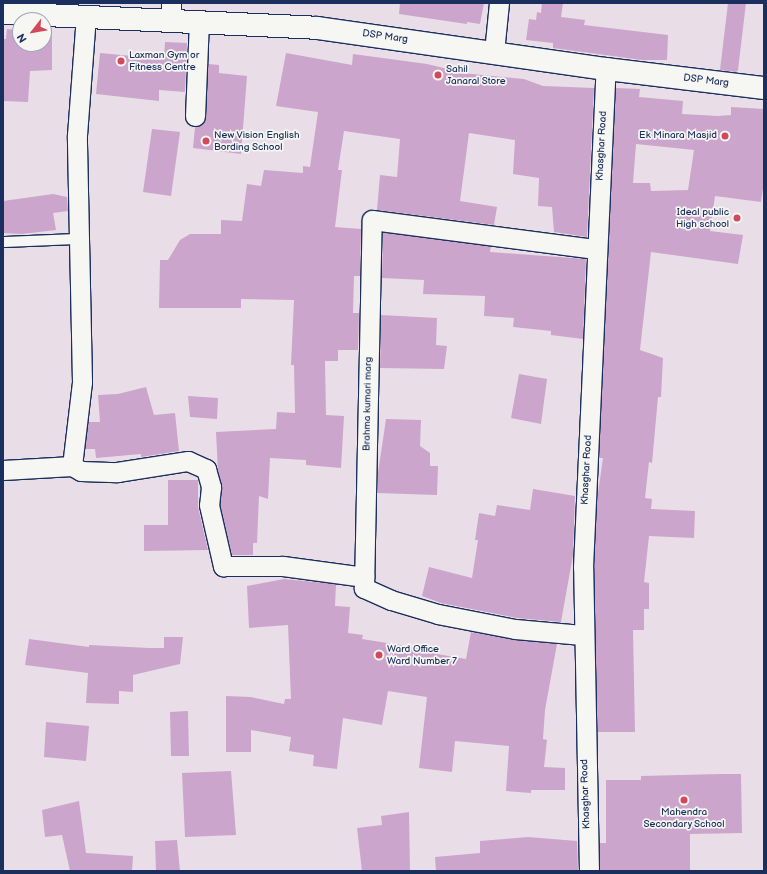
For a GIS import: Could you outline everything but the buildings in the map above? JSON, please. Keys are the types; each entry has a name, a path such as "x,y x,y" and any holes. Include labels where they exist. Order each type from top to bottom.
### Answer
{"street":[{"path":"494,52 499,3"},
{"name":"DSP Marg","path":"3,13 86,16 171,12 199,22 317,28 494,52 606,70 764,88"},
{"path":"72,466 82,382 77,239 76,135 86,16"},
{"path":"195,116 199,22"},
{"name":"Khasghar Road","path":"589,871 582,635 596,249 606,70"},
{"name":"Brahma kumari marg","path":"364,577 372,220 596,249"},
{"path":"3,470 72,466 82,471 117,472 188,461 206,469 211,487 209,505 223,566 284,566 364,577 364,588 391,600 438,614 515,629 582,635"}],"lane":[{"path":"3,242 77,239"}],"place":[{"name":"Laxman Gym or Fitness Centre","path":"121,61"},
{"name":"Sahil Janaral Store","path":"438,75"},
{"name":"Ek Minara Masjid","path":"725,136"},
{"name":"New Vision English Bording School","path":"206,141"},
{"name":"Ideal public High school","path":"737,218"},
{"name":"Ward Office Ward Number 7","path":"379,655"},
{"name":"Mahendra Secondary School","path":"684,800"}]}
